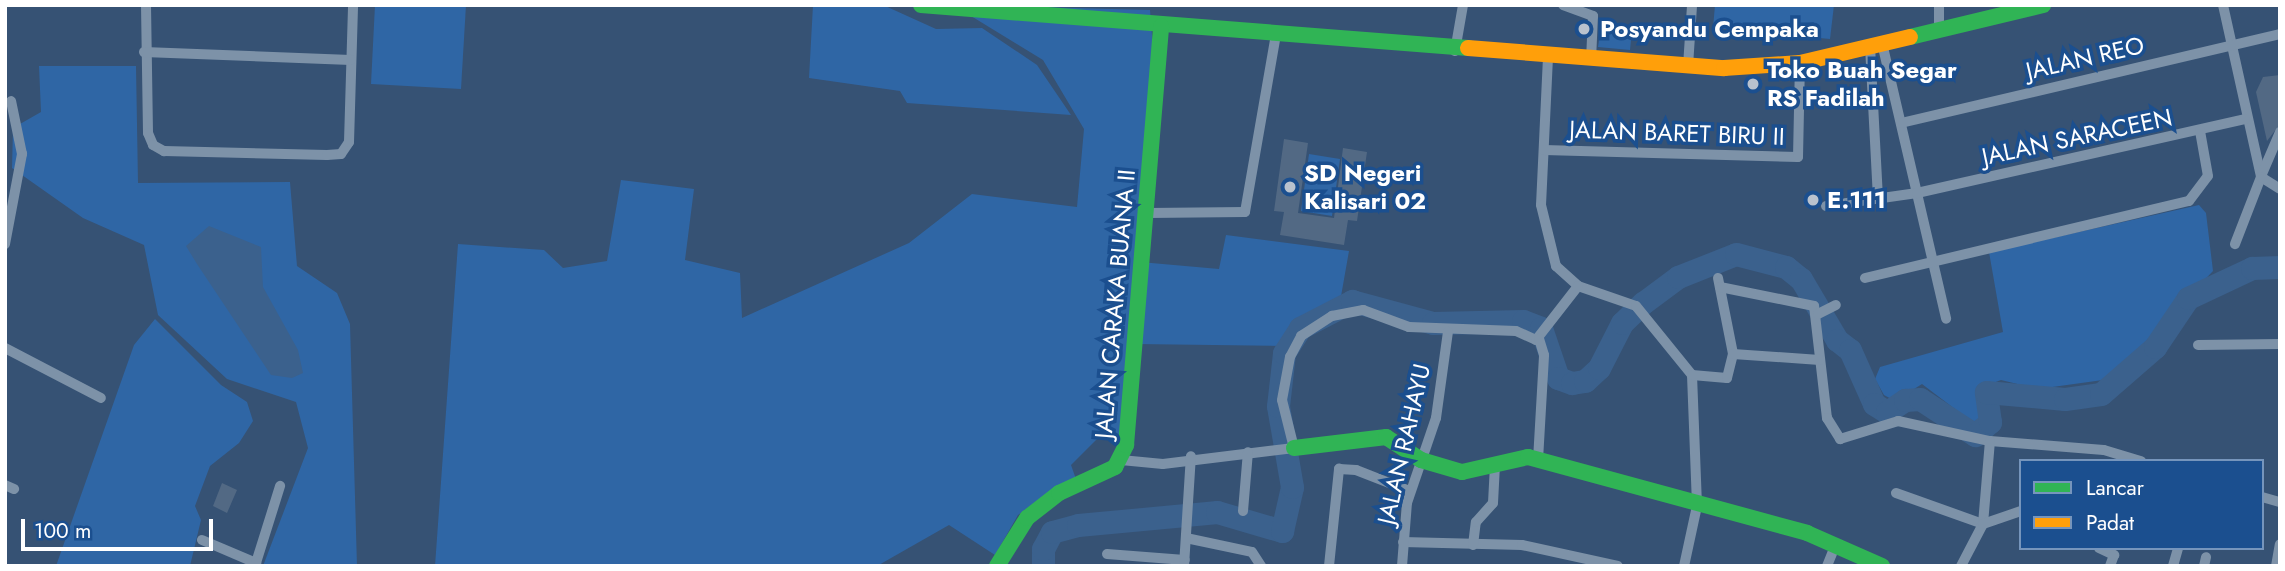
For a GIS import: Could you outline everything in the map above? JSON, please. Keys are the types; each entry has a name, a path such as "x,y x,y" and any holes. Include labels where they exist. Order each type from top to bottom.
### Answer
{"street":[{"path":"146,5 144,52 148,133 153,145 164,151 341,154 349,142 352,5"},
{"path":"921,5 1455,51 1688,66 1800,63 2002,10 2043,5"},
{"path":"1455,51 1464,5"},
{"path":"1563,5 1593,16 1591,60"},
{"path":"1688,66 1692,5"},
{"path":"1939,5 1939,28"},
{"path":"2223,5 2245,119 2255,133 2261,177 2280,189"},
{"name":"JALAN CARAKA BUANA II","path":"997,566 1017,530 1038,509 1121,460 1130,424 1161,26"},
{"name":"JALAN REO","path":"1901,123 2280,34"},
{"path":"1148,213 1245,212 1276,35"},
{"path":"1876,45 1901,123 1946,319"},
{"path":"1876,45 1878,199"},
{"path":"144,52 351,60"},
{"path":"1548,57 1544,150 1545,240 1556,266 1578,286 1636,306 1646,314 1692,374 1691,465 1697,506 1684,566"},
{"name":"JALAN BARET BIRU II","path":"1544,150 1798,157 1800,63"},
{"path":"5,244 22,154 11,101"},
{"name":"JALAN SARACEEN","path":"1826,206 1917,193 2245,119"},
{"path":"1865,278 2192,199 2208,176 2200,131"},
{"path":"2235,244 2280,132"},
{"path":"1692,374 1727,378 1732,354 1719,282 1808,301 1820,313 1820,360 1832,435 1844,440 1889,421 1990,441 2104,450 2134,459"},
{"path":"1538,460 1543,334 1578,286"},
{"path":"1820,313 1836,304"},
{"path":"1289,448 1284,386 1290,357 1309,329 1332,316 1363,310 1401,325 1448,332 1516,331 1543,334"},
{"name":"JALAN RAHAYU","path":"1402,566 1410,491 1439,405 1448,332"},
{"path":"2198,345 2280,344"},
{"path":"5,348 101,398"},
{"path":"1732,354 1820,360"},
{"path":"1121,460 1163,464 1191,456 1289,448 1379,436 1421,460 1462,472 1517,457 1538,460 1697,506 1807,533 1882,566"},
{"path":"1965,564 1983,524 1990,441"},
{"path":"1243,511 1248,452"},
{"path":"1107,554 1185,563 1191,456"},
{"path":"1473,545 1476,522 1493,503 1495,464"},
{"path":"1329,566 1339,469 1356,470 1410,491"},
{"path":"202,540 256,564 280,486"},
{"path":"1896,493 1983,524 2019,512"},
{"path":"1186,538 1252,552 1261,566"},
{"path":"1403,542 1522,545 1618,566"},
{"path":"2276,566 2280,544"},
{"path":"1827,566 1835,546"}],"shaded area":[{"path":"375,5 466,5 461,89 371,84"},
{"path":"813,5 883,5 936,29 982,28 1037,65 1071,115 907,103 900,91 809,78"},
{"path":"953,5 1150,10 1157,99 1140,262 1219,269 1226,235 1349,251 1340,302 1302,323 1285,346 1135,344 1122,439 1106,430 1071,465 1077,482 1053,489 1018,515 995,555 949,525 877,566 435,566 458,244 544,250 563,268 607,261 621,180 694,189 685,260 740,273 742,318 909,243 972,194 1077,207 1084,129 1043,60"},
{"path":"1715,5 1834,5 1830,39 1713,28"},
{"path":"1601,27 1632,30 1630,50 1598,47"},
{"path":"39,66 136,66 138,183 290,182 297,266 337,293 350,324 357,566 263,566 308,448 296,402 227,379 158,315 144,245 83,218 12,168 13,128 41,112"},
{"path":"1309,154 1340,159 1332,216 1301,211"},
{"path":"2199,205 2206,213 2213,271 2110,379 2038,389 2001,380 1985,386 1984,418 1972,422 1922,384 1895,401 1884,395 1875,379 1880,367 2003,332 1989,252"},
{"path":"209,226 261,247 263,287 298,350 303,373 292,378 271,375 197,264 186,246"},
{"path":"155,319 221,385 247,402 253,421 239,443 210,466 195,506 201,520 190,566 56,566 134,345"}],"building":[{"path":"2280,75 2280,124 2267,141 2256,92 2263,77"},
{"name":"SD Negeri Kalisari 02","path":"1284,139 1308,143 1298,213 1334,218 1343,148 1367,152 1357,221 1348,220 1344,245 1280,235 1284,212 1274,211"},
{"path":"222,483 237,490 227,513 213,506"}],"waterway":[{"path":"1043,566 1043,549 1052,532 1078,525 1217,512 1282,531 1292,487 1278,406 1284,353 1300,328 1352,301 1433,323 1523,321 1541,328 1558,378 1572,383 1585,381 1599,368 1622,323 1643,303 1678,277 1736,254 1786,267 1801,279 1837,340 1850,350 1874,404 1887,412 1905,400 1920,399 1975,435 1990,422 1986,392 2065,399 2101,394 2155,347 2188,298 2252,268 2280,267"}],"traffic: fast":[{"path":"921,5 1468,48"},
{"path":"1910,37 2043,5"},
{"path":"997,566 1027,518 1059,493 1115,467 1126,445 1161,26"},
{"path":"1294,448 1386,437 1421,460 1462,472 1528,457 1807,533 1882,566"}],"traffic: slow":[{"path":"1468,48 1724,68 1800,63 1910,37"}],"place":[{"name":"Posyandu Cempaka","path":"1584,29"},
{"name":"Toko Buah Segar RS Fadilah","path":"1753,84"},
{"name":"SD Negeri Kalisari 02","path":"1290,187"},
{"name":"E.111","path":"1813,200"}]}
